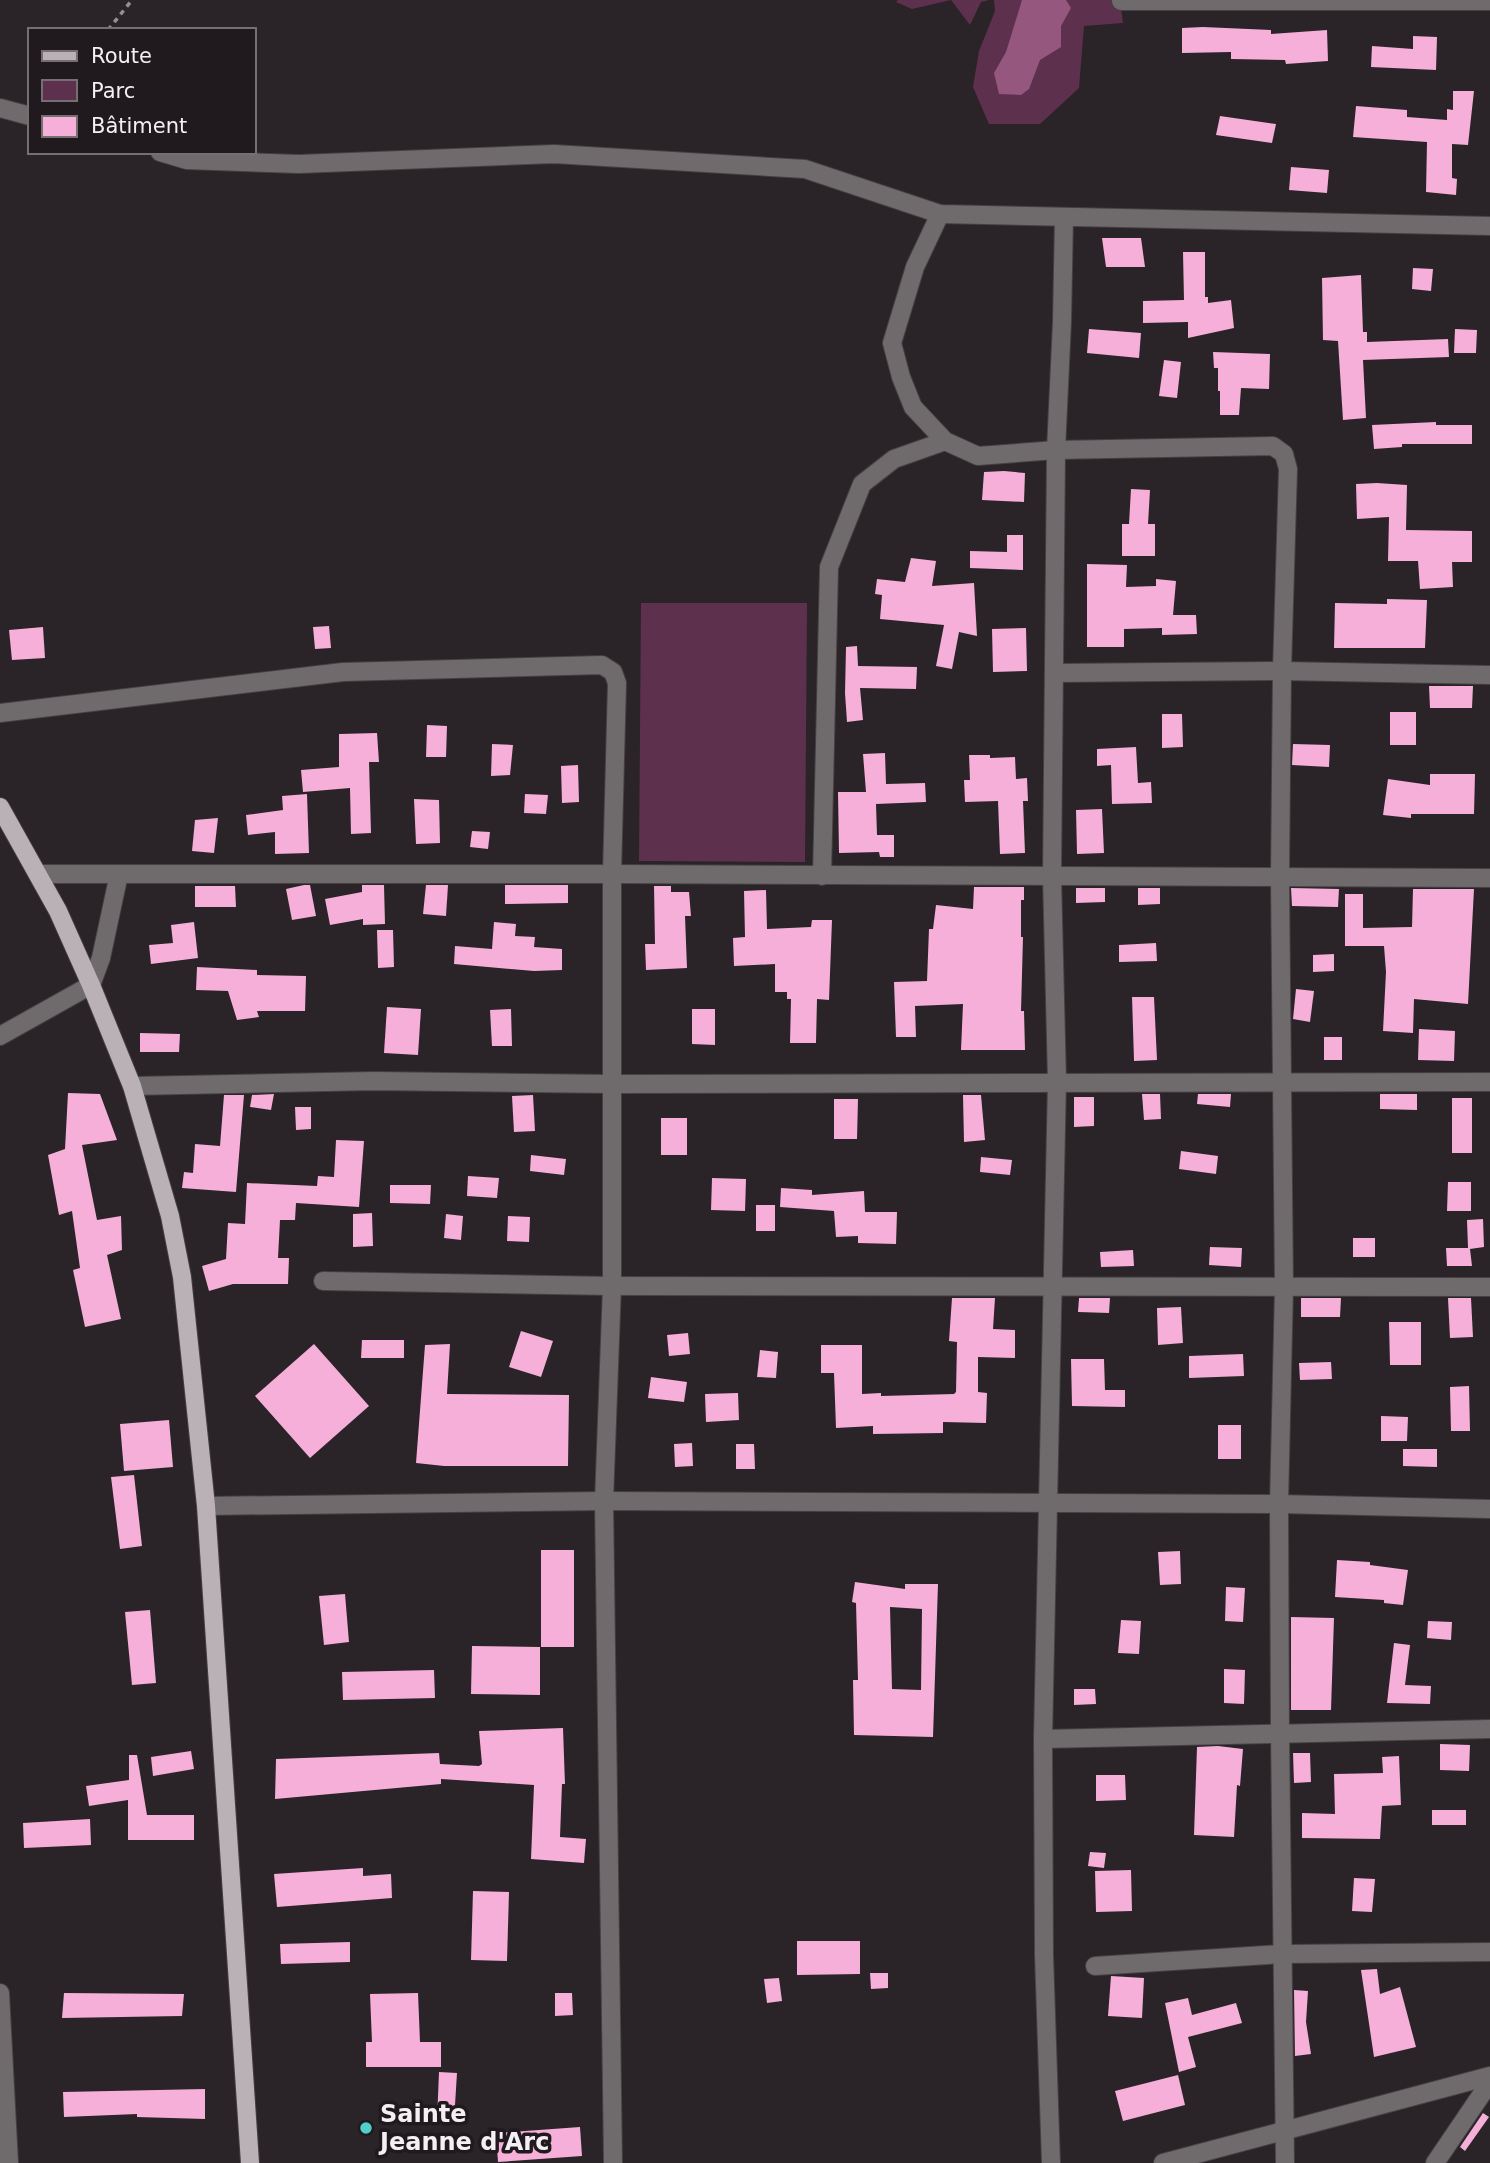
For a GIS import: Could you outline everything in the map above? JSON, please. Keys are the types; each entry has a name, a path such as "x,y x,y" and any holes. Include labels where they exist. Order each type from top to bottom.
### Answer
{"main road":[{"path":"0,807 58,911 132,1086 170,1216 182,1277 206,1506 250,2163"}],"street":[{"path":"1121,1 1490,1"},
{"path":"0,108 28,115"},
{"path":"167,154 187,160 299,164 554,154 805,169 940,214 1490,226"},
{"path":"940,214 915,267 892,343 913,407 945,441 978,456 1056,450 1273,446 1284,454 1288,468 1280,878 1284,1287 1279,1504 1285,2163"},
{"path":"1051,2163 1044,1955 1042,1739 1057,1081 1052,877 1056,450 1064,217"},
{"path":"822,876 829,567 862,484 894,459 945,441"},
{"path":"0,713 343,672 603,665 613,671 617,683 612,873 612,1286 604,1501 613,2163"},
{"path":"1054,673 1282,671 1490,675"},
{"path":"38,874 612,873 1490,878"},
{"path":"0,1036 91,985 101,958 119,874"},
{"path":"132,1086 374,1081 612,1084 1490,1082"},
{"path":"323,1281 612,1286 1490,1286"},
{"path":"206,1506 604,1501 1279,1504 1490,1509"},
{"path":"1042,1739 1490,1729"},
{"path":"1095,1966 1282,1954 1490,1952"},
{"path":"0,1993 9,2163"},
{"path":"1163,2163 1203,2159 1284,2131 1490,2076"},
{"path":"1435,2163 1488,2091"}],"path":[{"path":"110,28 132,0"}],"green space":[{"path":"951,0 912,9 896,2"},
{"path":"951,0 989,0 981,2 970,25"},
{"path":"994,0 1120,0 1123,23 1084,26 1079,88 1040,124 989,124 973,87 979,51 995,11"},
{"path":"641,603 807,603 805,862 639,861"}],"shaded area":[{"path":"1022,0 1066,0 1071,8 1061,26 1061,47 1040,60 1029,89 1021,95 999,94 994,73 1006,52"}],"building":[{"path":"1182,28 1271,30 1271,34 1327,30 1328,61 1286,64 1285,60 1231,59 1231,52 1182,53"},
{"path":"1413,36 1437,37 1436,70 1371,67 1372,46 1413,49"},
{"path":"1453,91 1474,91 1468,145 1452,144 1452,178 1457,179 1456,195 1426,192 1427,142 1353,137 1356,106 1407,110 1407,117 1447,120 1447,109 1453,110"},
{"path":"1220,116 1276,124 1272,143 1216,135"},
{"path":"1291,167 1329,170 1327,193 1289,190"},
{"path":"1102,238 1141,238 1145,267 1106,267"},
{"path":"1183,252 1205,252 1205,297 1208,297 1208,303 1231,300 1234,328 1188,338 1188,322 1143,323 1143,301 1184,300"},
{"path":"1413,268 1433,269 1431,291 1412,289"},
{"path":"1361,275 1363,332 1367,332 1367,342 1448,339 1449,357 1363,360 1366,418 1343,420 1338,341 1323,340 1322,278"},
{"path":"1089,329 1141,333 1139,358 1087,353"},
{"path":"1455,329 1477,330 1476,353 1454,353"},
{"path":"1213,352 1270,354 1269,389 1241,388 1239,415 1220,415 1218,368 1214,368"},
{"path":"1164,360 1181,362 1177,398 1159,396"},
{"path":"1436,422 1436,425 1472,425 1472,444 1402,444 1402,447 1374,449 1372,425"},
{"path":"984,472 1025,473 1024,502 982,500"},
{"path":"1356,484 1407,485 1406,530 1472,531 1472,562 1452,562 1453,587 1420,589 1418,561 1388,561 1389,517 1357,519"},
{"path":"1131,489 1150,490 1148,524 1155,524 1155,556 1122,556 1122,524 1129,524"},
{"path":"1007,535 1023,535 1023,570 970,568 970,551 1007,552"},
{"path":"911,558 936,561 932,586 974,583 977,636 959,632 952,669 936,666 944,625 880,619 882,595 875,594 877,579 905,582"},
{"path":"1087,564 1127,565 1126,587 1156,586 1156,579 1176,581 1173,615 1196,615 1197,634 1162,635 1162,628 1124,629 1124,647 1087,647"},
{"path":"1387,599 1427,600 1425,648 1334,648 1335,603 1387,604"},
{"path":"329,626 331,648 315,649 313,627"},
{"path":"43,627 45,658 12,660 9,630"},
{"path":"1026,628 1027,671 993,672 992,629"},
{"path":"857,646 858,666 917,667 916,689 860,688 863,720 847,722 846,647"},
{"path":"1429,686 1473,686 1472,708 1430,708"},
{"path":"1390,712 1416,712 1416,745 1390,745"},
{"path":"1162,714 1182,714 1183,747 1162,748"},
{"path":"427,725 447,726 446,757 426,757"},
{"path":"377,733 379,762 369,762 371,833 351,834 350,788 303,792 301,770 339,767 339,734"},
{"path":"492,744 513,745 510,775 491,776"},
{"path":"1293,744 1330,745 1329,767 1292,765"},
{"path":"1136,747 1138,783 1151,782 1152,803 1112,804 1111,765 1097,766 1097,749"},
{"path":"885,753 886,784 925,783 926,802 876,804 877,835 894,835 894,857 880,857 879,852 839,853 838,792 866,792 863,754"},
{"path":"969,755 1015,757 1016,779 1027,778 1028,801 1023,801 1025,853 1000,854 998,801 965,802 964,780 970,780"},
{"path":"578,765 579,802 562,803 561,766"},
{"path":"1430,774 1475,774 1474,814 1411,814 1411,818 1383,815 1388,779 1430,785"},
{"path":"307,794 309,853 275,854 275,832 248,835 246,815 283,810 282,796"},
{"path":"525,794 548,795 546,814 524,813"},
{"path":"414,799 439,800 440,843 416,844"},
{"path":"1102,809 1104,853 1077,854 1076,810"},
{"path":"218,818 214,853 192,851 195,820"},
{"path":"472,831 490,832 488,849 470,847"},
{"path":"310,885 316,916 292,920 286,889"},
{"path":"362,885 384,885 385,924 363,925 363,919 330,925 325,899 362,892"},
{"path":"426,885 448,885 446,916 423,914"},
{"path":"505,885 568,885 568,903 505,904"},
{"path":"195,886 235,886 236,907 195,907"},
{"path":"654,886 671,886 671,892 689,892 691,916 685,916 687,968 646,970 645,944 655,944"},
{"path":"974,887 1024,887 1024,900 1021,900 1021,1011 1024,1011 1025,1050 961,1050 963,1004 915,1006 916,1037 896,1037 894,982 927,981 929,929 933,929 936,905 973,909"},
{"path":"1076,888 1105,888 1105,902 1076,903"},
{"path":"1138,888 1160,888 1160,904 1138,905"},
{"path":"1291,888 1339,889 1338,907 1292,906"},
{"path":"1413,889 1474,889 1468,1004 1414,999 1413,1033 1383,1031 1386,972 1384,946 1345,946 1345,894 1363,894 1363,928 1412,927"},
{"path":"766,890 767,929 811,927 812,920 832,920 829,1000 817,999 816,1043 790,1043 791,999 787,999 787,992 775,992 775,964 734,966 733,938 745,937 744,891"},
{"path":"194,922 198,958 151,964 149,945 173,943 171,925"},
{"path":"494,922 516,924 515,936 535,937 534,947 562,949 562,970 534,971 454,964 455,946 492,949"},
{"path":"377,930 393,930 394,967 378,968"},
{"path":"1156,943 1157,961 1119,962 1119,945"},
{"path":"1334,954 1334,971 1313,972 1313,955"},
{"path":"197,967 257,970 257,975 306,976 305,1011 257,1011 259,1017 237,1020 228,991 196,990"},
{"path":"1296,989 1314,991 1310,1022 1293,1019"},
{"path":"1132,997 1154,997 1157,1060 1134,1061"},
{"path":"387,1007 421,1009 418,1055 384,1053"},
{"path":"511,1009 512,1046 492,1046 490,1010"},
{"path":"692,1009 715,1009 715,1045 692,1044"},
{"path":"1419,1029 1455,1031 1454,1061 1418,1060"},
{"path":"140,1033 180,1034 179,1052 140,1052"},
{"path":"1324,1037 1342,1037 1342,1060 1324,1060"},
{"path":"68,1093 100,1094 117,1140 82,1145 97,1220 121,1216 122,1250 107,1255 121,1319 85,1327 73,1270 80,1268 72,1211 59,1215 48,1155 65,1149"},
{"path":"274,1094 271,1110 250,1107 252,1095"},
{"path":"1142,1094 1160,1094 1161,1119 1144,1120"},
{"path":"1198,1094 1231,1094 1230,1107 1197,1104"},
{"path":"1380,1094 1417,1094 1417,1110 1380,1109"},
{"path":"224,1095 244,1095 236,1192 182,1188 184,1172 193,1173 195,1144 220,1146"},
{"path":"533,1095 535,1131 514,1132 512,1096"},
{"path":"963,1095 981,1095 985,1140 964,1142"},
{"path":"1074,1097 1094,1097 1094,1126 1074,1127"},
{"path":"1452,1098 1472,1098 1472,1153 1452,1153"},
{"path":"834,1099 858,1099 857,1139 834,1139"},
{"path":"295,1107 311,1107 311,1129 296,1130"},
{"path":"661,1118 687,1118 687,1155 661,1155"},
{"path":"336,1140 364,1141 359,1207 296,1203 295,1220 280,1220 278,1258 289,1258 288,1284 233,1284 209,1291 202,1266 226,1259 228,1223 245,1224 247,1183 317,1186 318,1176 334,1177"},
{"path":"1181,1151 1218,1156 1216,1174 1179,1169"},
{"path":"531,1155 566,1159 564,1175 530,1171"},
{"path":"981,1157 1012,1160 1010,1175 980,1172"},
{"path":"468,1176 499,1178 497,1198 467,1196"},
{"path":"712,1178 746,1179 745,1211 711,1210"},
{"path":"1448,1182 1471,1182 1471,1211 1447,1211"},
{"path":"390,1185 431,1185 430,1204 390,1203"},
{"path":"781,1188 812,1190 812,1195 864,1191 865,1212 897,1212 896,1244 858,1243 858,1236 836,1237 834,1211 780,1207"},
{"path":"756,1205 775,1205 775,1231 756,1231"},
{"path":"372,1213 373,1246 353,1247 353,1214"},
{"path":"446,1214 463,1216 461,1240 444,1238"},
{"path":"508,1216 530,1217 529,1242 507,1241"},
{"path":"1483,1219 1484,1247 1470,1249 1472,1266 1447,1266 1446,1248 1468,1248 1467,1220"},
{"path":"1353,1238 1375,1238 1375,1257 1353,1257"},
{"path":"1210,1247 1242,1248 1241,1267 1209,1265"},
{"path":"1133,1250 1134,1266 1101,1267 1100,1252"},
{"path":"952,1298 995,1298 993,1329 1015,1330 1015,1358 978,1357 978,1392 987,1393 986,1423 943,1422 943,1433 873,1434 873,1426 836,1428 834,1373 821,1373 821,1345 862,1345 862,1394 954,1394 957,1342 949,1341"},
{"path":"1079,1298 1110,1298 1109,1313 1078,1312"},
{"path":"1301,1298 1341,1298 1340,1317 1301,1317"},
{"path":"1448,1298 1471,1298 1473,1337 1450,1338"},
{"path":"1181,1307 1183,1343 1158,1345 1157,1308"},
{"path":"1389,1322 1421,1322 1421,1365 1390,1365"},
{"path":"521,1331 553,1341 541,1377 509,1367"},
{"path":"688,1333 690,1354 669,1356 667,1335"},
{"path":"362,1340 404,1340 404,1358 361,1358"},
{"path":"314,1344 369,1406 310,1458 255,1396"},
{"path":"450,1344 447,1394 569,1395 568,1466 444,1466 416,1463 425,1345"},
{"path":"760,1350 778,1352 776,1378 757,1377"},
{"path":"1243,1354 1244,1376 1189,1378 1189,1356"},
{"path":"1071,1359 1104,1359 1105,1390 1125,1390 1125,1407 1072,1406"},
{"path":"1331,1362 1332,1379 1300,1380 1299,1363"},
{"path":"651,1377 687,1382 684,1402 648,1398"},
{"path":"1469,1386 1470,1431 1451,1431 1450,1387"},
{"path":"738,1393 739,1420 706,1422 705,1394"},
{"path":"1381,1416 1408,1417 1407,1441 1381,1441"},
{"path":"169,1420 173,1467 124,1471 120,1424"},
{"path":"1218,1425 1241,1425 1241,1459 1218,1459"},
{"path":"692,1443 693,1466 675,1467 674,1444"},
{"path":"736,1444 754,1444 755,1469 736,1469"},
{"path":"1403,1449 1437,1449 1437,1467 1403,1466"},
{"path":"134,1475 142,1546 120,1549 111,1477"},
{"path":"541,1550 574,1550 574,1647 541,1647"},
{"path":"1180,1551 1181,1584 1160,1585 1158,1552"},
{"path":"1337,1560 1370,1562 1370,1565 1408,1570 1403,1605 1384,1603 1384,1600 1335,1597"},
{"path":"855,1582 905,1589 905,1584 938,1584 933,1737 854,1735 853,1680 858,1680 856,1603 852,1602","holes":["890,1607 922,1609 921,1690 892,1689"]},
{"path":"1226,1587 1245,1588 1243,1622 1225,1621"},
{"path":"345,1594 349,1642 324,1645 319,1596"},
{"path":"150,1610 156,1683 132,1685 125,1612"},
{"path":"1291,1617 1334,1618 1331,1710 1291,1710"},
{"path":"1121,1620 1141,1621 1139,1654 1118,1653"},
{"path":"1428,1621 1452,1622 1451,1640 1427,1638"},
{"path":"1394,1643 1410,1645 1405,1685 1431,1686 1430,1704 1387,1703"},
{"path":"472,1646 540,1647 540,1695 471,1694"},
{"path":"1224,1669 1245,1670 1244,1704 1224,1703"},
{"path":"434,1670 435,1698 343,1700 342,1672"},
{"path":"1074,1689 1095,1689 1096,1704 1074,1705"},
{"path":"563,1728 565,1784 562,1784 560,1837 586,1839 584,1863 531,1859 534,1785 441,1779 441,1784 275,1799 276,1759 439,1753 440,1764 479,1766 482,1764 479,1731"},
{"path":"1440,1744 1470,1745 1469,1771 1440,1770"},
{"path":"1197,1747 1243,1749 1240,1786 1237,1785 1234,1837 1194,1835"},
{"path":"191,1751 194,1769 153,1776 151,1757"},
{"path":"1293,1753 1310,1753 1311,1782 1294,1783"},
{"path":"129,1755 137,1755 147,1815 194,1815 194,1840 128,1840 128,1800 89,1806 86,1786 129,1780"},
{"path":"1399,1756 1401,1805 1382,1806 1380,1839 1302,1838 1302,1813 1335,1814 1334,1774 1383,1773 1382,1757"},
{"path":"1096,1775 1125,1775 1126,1800 1096,1801"},
{"path":"1432,1810 1466,1810 1466,1825 1432,1825"},
{"path":"90,1819 91,1845 24,1848 23,1823"},
{"path":"1090,1852 1106,1853 1104,1868 1088,1866"},
{"path":"363,1868 363,1876 391,1874 392,1898 277,1907 274,1874"},
{"path":"1131,1870 1132,1911 1096,1912 1095,1871"},
{"path":"1354,1878 1375,1879 1372,1912 1352,1911"},
{"path":"473,1891 509,1892 507,1961 471,1960"},
{"path":"797,1941 860,1941 860,1974 797,1975"},
{"path":"350,1942 350,1962 281,1964 280,1944"},
{"path":"1377,1969 1380,1994 1400,1987 1416,2047 1374,2057 1361,1970"},
{"path":"870,1973 888,1973 888,1988 871,1989"},
{"path":"1111,1976 1144,1978 1142,2018 1108,2016"},
{"path":"779,1978 782,2001 767,2003 764,1979"},
{"path":"1294,1990 1308,1991 1306,2022 1311,2054 1295,2056"},
{"path":"64,1993 184,1994 182,2016 62,2018"},
{"path":"418,1993 420,2042 441,2042 441,2067 366,2067 366,2042 372,2042 370,1994"},
{"path":"555,1993 572,1993 573,2015 555,2016"},
{"path":"1188,1998 1192,2015 1236,2003 1242,2023 1188,2037 1196,2067 1179,2072 1165,2003"},
{"path":"439,2072 457,2073 454,2121 437,2121"},
{"path":"1178,2075 1185,2105 1123,2121 1115,2091"},
{"path":"205,2089 205,2119 137,2117 137,2114 64,2117 63,2092"},
{"path":"1483,2113 1489,2117 1465,2151 1460,2147"},
{"path":"580,2127 582,2156 498,2162 496,2133"}],"place":[{"name":"Sainte Jeanne d'Arc","path":"366,2128"}]}
